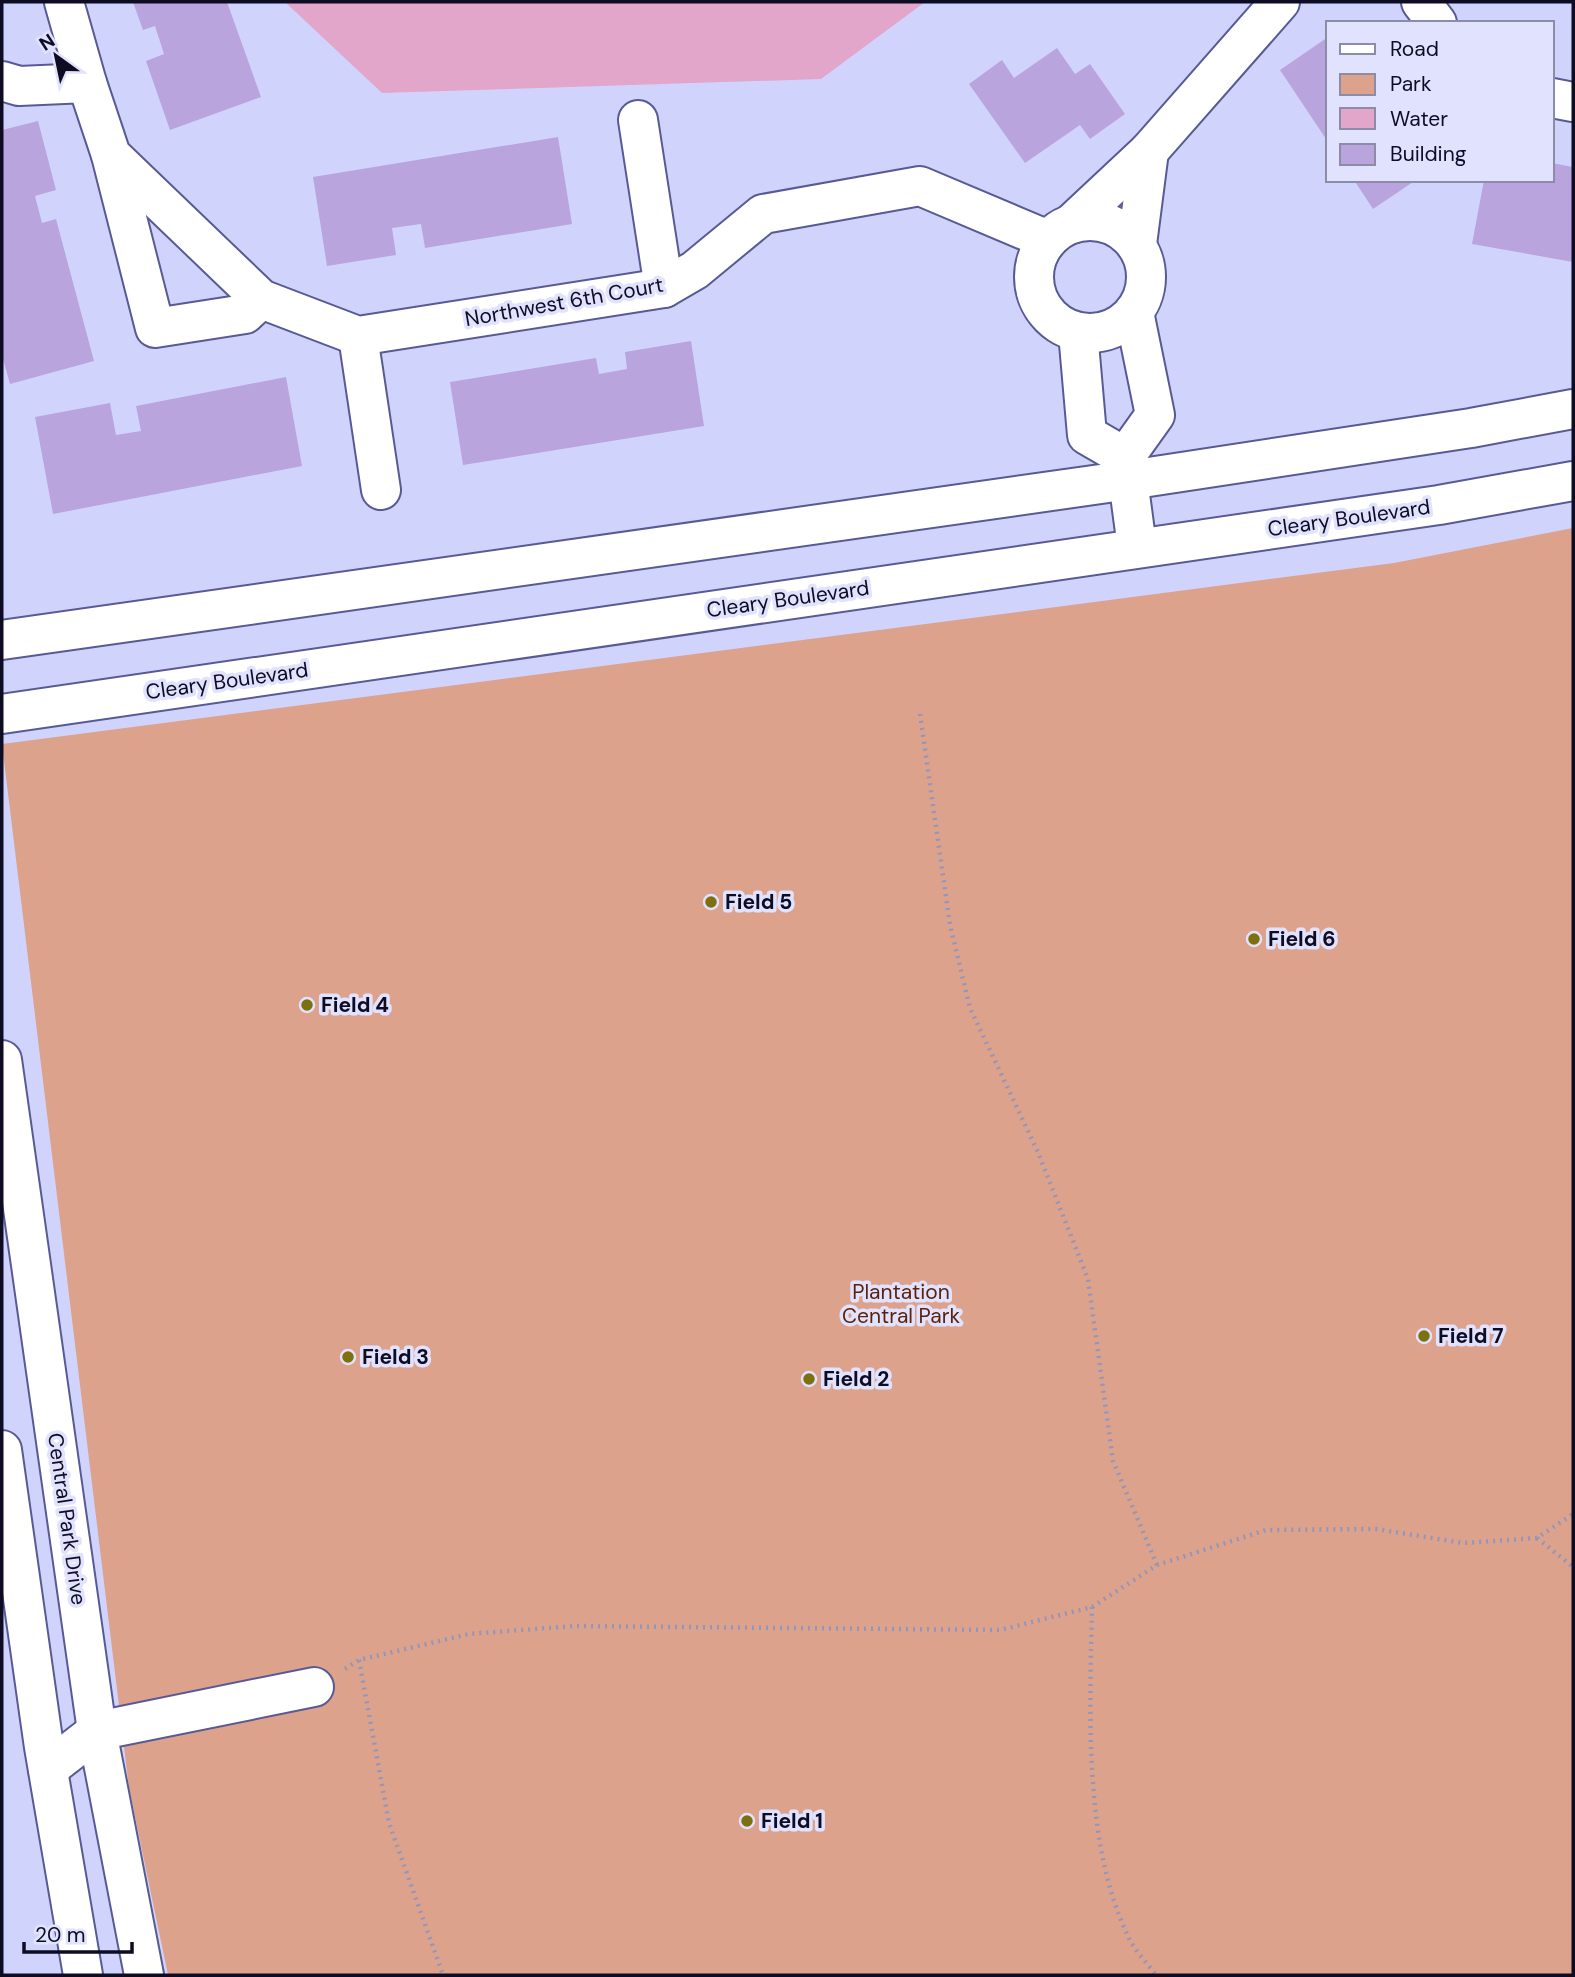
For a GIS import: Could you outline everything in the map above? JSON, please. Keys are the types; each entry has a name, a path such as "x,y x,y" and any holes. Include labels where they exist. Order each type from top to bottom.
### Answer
{"street":[{"path":"64,2 111,155 155,328 245,314 261,299 111,155"},
{"path":"1134,313 1108,330 1093,333 1078,332 1062,326 1049,316 1034,286 1039,254 1149,151 1280,2"},
{"path":"1421,2 1435,21"},
{"path":"2,81 19,86 87,83"},
{"path":"1554,98 1573,102"},
{"path":"638,121 664,288"},
{"path":"1137,244 1149,151"},
{"name":"Northwest 6th Court","path":"261,299 358,336 664,288 695,270 763,215 920,186 1060,232"},
{"path":"1060,232 1089,220 1107,223 1124,231 1137,244 1144,261 1147,279 1134,313 1155,415 1127,469 1138,547"},
{"path":"1078,332 1087,435 1127,469"},
{"path":"358,336 381,490"},
{"path":"2,640 1127,469 1471,428 1573,409"},
{"name":"Cleary Boulevard","path":"2,713 1439,505 1573,481"},
{"name":"Central Park Drive","path":"2,1060 97,1731 144,1975"},
{"path":"2,1450 48,1769 83,1975"},
{"path":"48,1769 97,1731 314,1687"}],"path":[{"path":"920,714 950,925 970,1008 1037,1150 1087,1279 1113,1461 1157,1565"},
{"path":"314,1687 359,1660 469,1634 575,1626 1000,1630 1092,1607 1157,1565 1266,1530 1376,1529 1464,1543 1537,1538 1573,1514"},
{"path":"1537,1538 1573,1567"},
{"path":"1092,1607 1090,1700 1100,1855 1128,1937 1156,1975"},
{"path":"359,1660 389,1823 443,1975"}],"green space":[{"name":"Plantation Central Park","path":"1573,528 1573,1975 168,1975 129,1788 2,744 1394,563"}],"water":[{"path":"285,2 925,2 821,79 382,93"}],"building":[{"path":"133,2 227,2 261,97 170,130 146,61 164,54 155,26 143,30"},
{"path":"1326,38 1326,139 1280,70"},
{"path":"1057,48 1075,74 1090,64 1125,114 1090,139 1080,125 1025,163 969,84 1002,60 1014,78"},
{"path":"38,121 56,190 35,196 42,223 56,219 94,361 10,384 2,355 2,130"},
{"path":"558,137 572,224 425,248 421,224 392,228 396,255 327,266 313,177"},
{"path":"1554,163 1573,167 1573,262 1472,244 1484,182 1554,182"},
{"path":"1355,182 1413,182 1373,209"},
{"path":"691,341 704,426 463,465 450,382 596,358 599,374 627,369 625,352"},
{"path":"286,377 302,466 53,514 35,417 110,403 116,435 141,431 136,406"}],"place":[{"name":"Field 5","path":"711,902"},
{"name":"Field 6","path":"1254,939"},
{"name":"Field 4","path":"307,1005"},
{"name":"Field 7","path":"1424,1336"},
{"name":"Field 3","path":"348,1357"},
{"name":"Field 2","path":"809,1379"},
{"name":"Field 1","path":"747,1821"}]}
